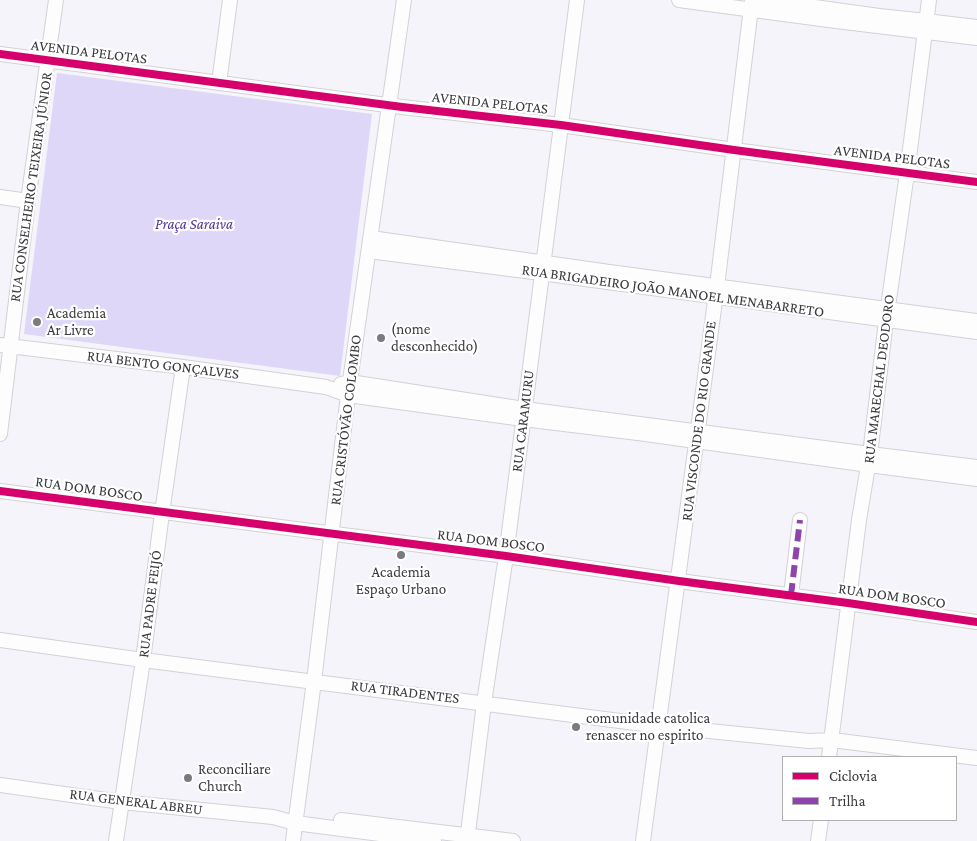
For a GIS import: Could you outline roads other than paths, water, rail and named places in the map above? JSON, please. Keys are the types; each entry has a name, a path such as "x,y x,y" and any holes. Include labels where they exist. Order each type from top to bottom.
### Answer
{"street":[{"name":"RUA CONSELHEIRO TEIXEIRA JÚNIOR","path":"0,434 5,345 28,201 56,0"},
{"path":"220,83 230,0"},
{"name":"RUA CRISTÓVÃO COLOMBO","path":"293,841 349,389 404,0"},
{"name":"RUA CARAMURU","path":"467,838 484,703 506,556 577,0"},
{"path":"679,0 794,9 879,22 925,26 977,27"},
{"path":"765,0 794,9"},
{"name":"RUA MARECHAL DEODORO","path":"831,749 848,603 859,520 870,460 887,315 929,0"},
{"name":"RUA VISCONDE DO RIO GRANDE","path":"644,841 679,581 751,5"},
{"path":"925,26 977,38"},
{"name":"AVENIDA PELOTAS","path":"0,54 389,105 561,125 977,182"},
{"path":"0,198 28,201"},
{"name":"RUA BRIGADEIRO JOÃO MANOEL MENABARRETO","path":"370,245 887,315 977,332"},
{"name":"RUA BRIGADEIRO JOÃO MANOEL MENABARRETO","path":"887,315 977,321"},
{"name":"RUA BENTO GONÇALVES","path":"5,345 183,367 815,452 977,479"},
{"name":"RUA PADRE FEIJÓ","path":"116,841 183,367"},
{"name":"RUA BENTO GONÇALVES","path":"870,460 977,466"},
{"name":"RUA DOM BOSCO","path":"0,491 506,556 977,622"},
{"path":"791,595 800,520"},
{"name":"RUA TIRADENTES","path":"0,640 659,726 809,741 831,749 940,756"},
{"name":"RUA TIRADENTES","path":"957,757 977,758"},
{"path":"957,764 977,767"},
{"name":"RUA GENERAL ABREU","path":"0,785 121,802 467,838 513,841"},
{"name":"RUA GENERAL ABREU","path":"295,819 434,841"},
{"path":"818,841 821,821"}],"place":[{"name":"Academia Ar Livre","path":"37,322"},
{"name":"(nome desconhecido)","path":"381,338"},
{"name":"Academia Espaço Urbano","path":"401,555"},
{"name":"comunidade catolica renascer no espirito","path":"576,727"},
{"name":"Reconciliare Church","path":"188,778"}],"park label":[{"name":"Praça Saraiva","path":"194,224"}]}
